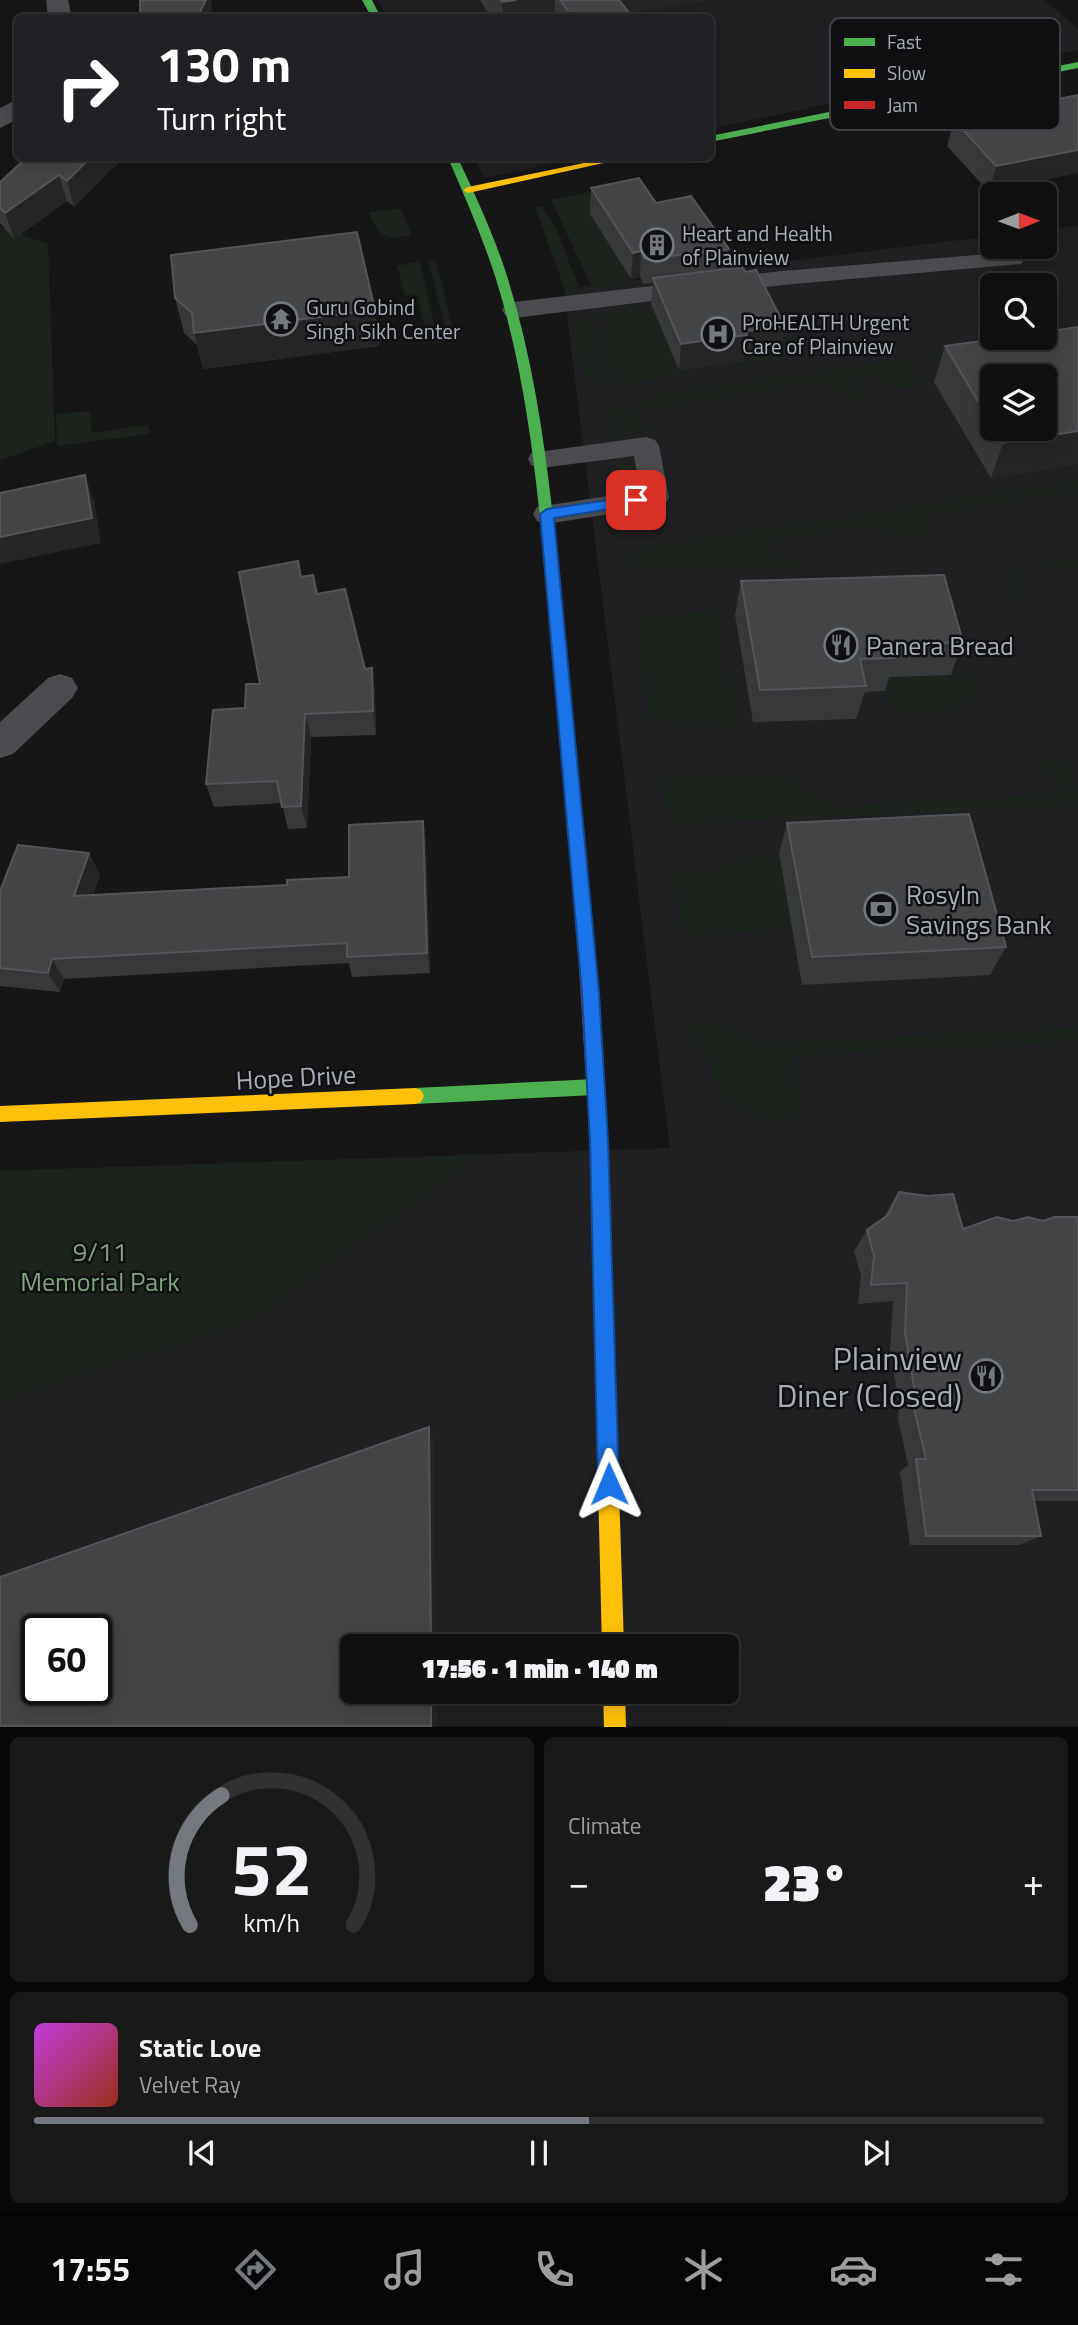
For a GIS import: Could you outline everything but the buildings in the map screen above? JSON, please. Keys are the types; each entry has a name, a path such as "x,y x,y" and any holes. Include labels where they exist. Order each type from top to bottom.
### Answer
{"main road":[{"path":"1060,69 1078,65"},
{"path":"714,138 830,115"},
{"path":"454,161 490,239 514,310 535,408 547,514 591,993 601,1216 613,1634"},
{"path":"468,190 607,161"},
{"name":"Hope Drive","path":"0,1114 70,1113 595,1087"},
{"path":"614,1704 615,1727"}],"street":[{"path":"0,120 14,109"},
{"path":"0,744 61,688"}],"lane":[{"path":"514,310 782,278 1013,259"},
{"path":"541,459 646,446 655,498 547,514"}],"shaded area":[{"path":"377,0 1045,0 1078,29 1078,50 1060,54 1060,18 830,18 830,103 714,128 714,14 386,14"},
{"path":"475,161 565,161 485,178"},
{"path":"1078,226 1078,1726 0,1726 0,1171 670,1148 564,289 980,237 980,259 1057,259 1057,229"}],"green space":[{"path":"628,184 590,214 631,279 637,283 592,287 551,200"},
{"path":"542,206 556,229 582,295 567,295 535,207"},
{"path":"401,209 411,235 389,237 375,227 370,212"},
{"path":"0,227 48,244 55,441 0,460"},
{"path":"419,261 439,343 428,341 417,295 405,296 397,266"},
{"path":"428,261 436,261 455,338 449,341"},
{"path":"637,308 653,310 679,370 684,375 618,384 611,368 600,312"},
{"path":"588,314 599,341 603,387 588,389 574,321"},
{"path":"1078,335 1078,340 1057,343 1057,338"},
{"path":"800,337 776,359 733,366 732,362 743,361 742,357 774,339"},
{"path":"980,349 1008,350 910,364 924,387 887,389 880,377 853,381 862,398 859,402 852,402 822,381 631,412 647,426 648,431 623,436 627,465 635,465 637,484 622,486 611,408 640,404 651,395"},
{"path":"90,411 92,433 148,425 150,434 57,446 56,414"},
{"path":"1078,481 1078,491 923,517 931,541 862,527 774,541 775,556 806,560 807,563 801,567 631,571 630,549"},
{"path":"1078,558 1078,567 1012,572 1022,601 1018,604 1014,601 1005,573 1007,570"},
{"path":"718,611 726,655 722,658 722,664 729,672 740,728 650,721 637,615"},
{"path":"973,674 970,701 956,708 933,710 890,711 881,678"},
{"path":"1061,758 1065,760 1073,787 1078,787 1078,805 668,824 661,777 780,773 833,806 1056,794 1065,785 1032,762"},
{"path":"779,853 793,930 683,935 674,872 714,869 752,856"},
{"path":"690,1024 725,1024 761,1044 1078,1027 1078,1042 792,1055 799,1113 778,1120 756,1115 715,1093 709,1050 695,1051"},
{"name":"9/11 Memorial Park","path":"479,1155 255,1320 0,1401 0,1171"}],"traffic: fast":[{"path":"367,0 375,14"},
{"path":"1060,69 1078,65"},
{"path":"714,138 830,115"},
{"path":"454,161 480,217 501,276 517,334 538,452 558,638"},
{"path":"415,1096 595,1087"}],"traffic: slow":[{"path":"468,190 607,161"},
{"path":"558,638 584,921"},
{"path":"0,1114 415,1096"},
{"path":"605,1362 613,1634"},
{"path":"614,1704 615,1727"}],"traffic: jam":[{"path":"584,921 599,1141 605,1362"}],"place":[{"name":"Heart and Health of Plainview","path":"657,245"},
{"name":"Guru Gobind Singh Sikh Center","path":"281,319"},
{"name":"ProHEALTH Urgent Care of Plainview","path":"718,334"},
{"name":"Panera Bread","path":"841,645"},
{"name":"Rosyln Savings Bank","path":"881,909"},
{"name":"Plainview Diner (Closed)","path":"986,1376"}],"route":[{"path":"609,1484 599,1141 591,993 547,514 636,500"}]}
